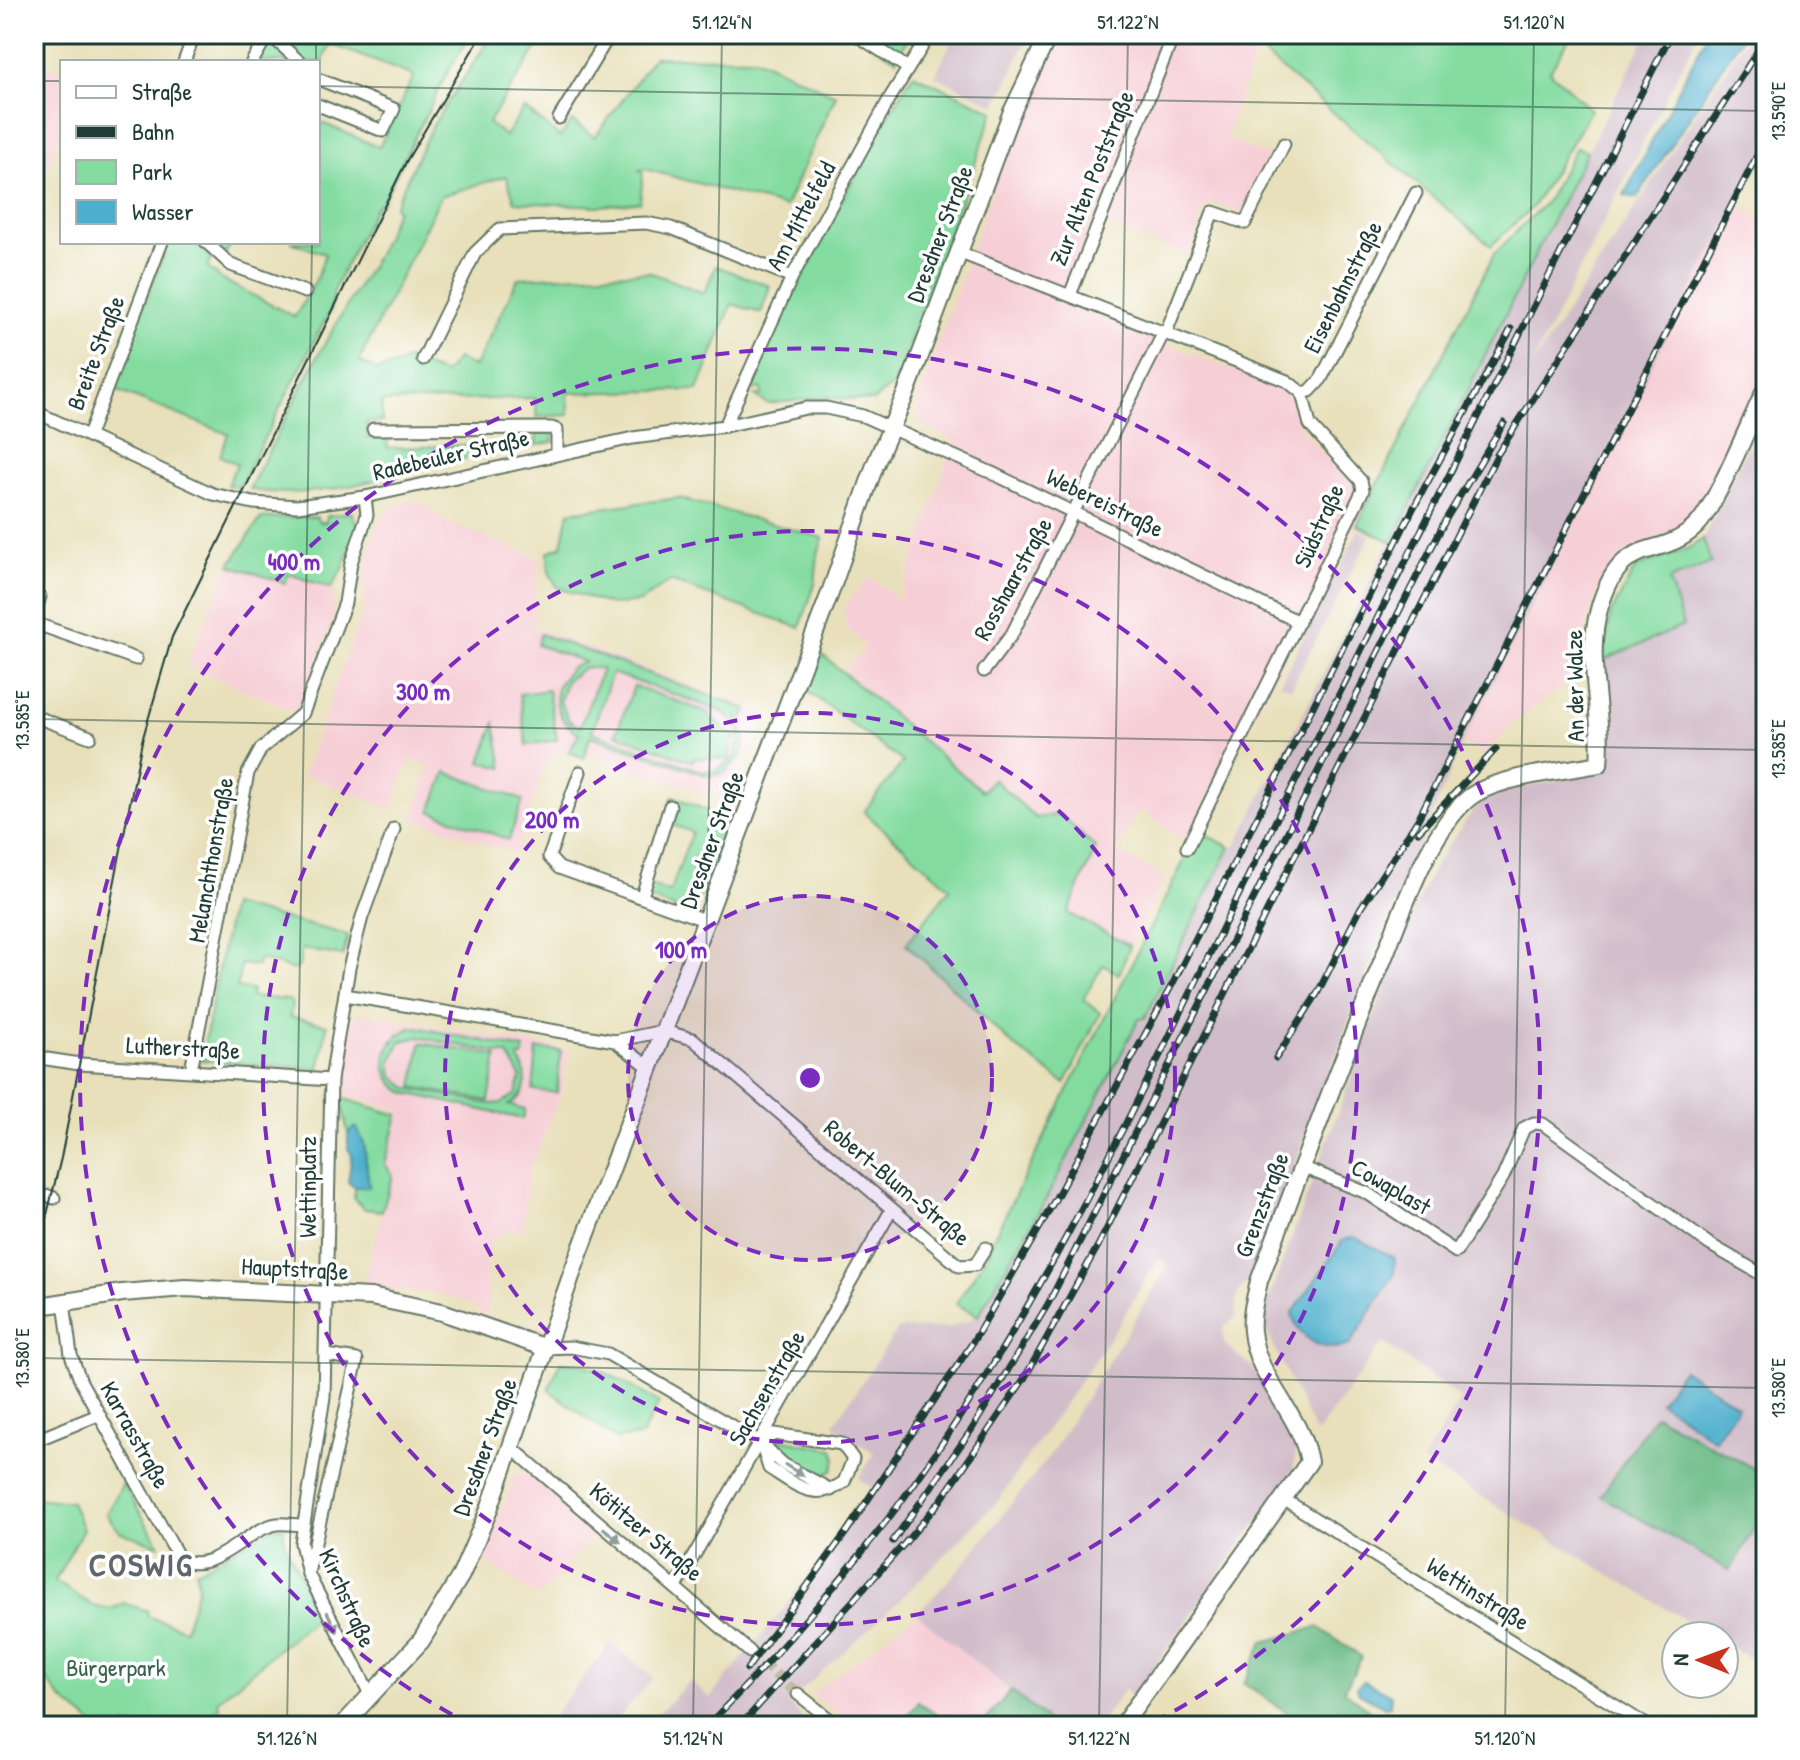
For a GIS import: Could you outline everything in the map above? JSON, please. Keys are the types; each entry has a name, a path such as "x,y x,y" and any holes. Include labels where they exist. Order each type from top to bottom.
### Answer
{"main road":[{"name":"Dresdner Straße","path":"342,1726 421,1641 461,1575 890,428 1011,114 1049,34"},
{"name":"An der Walze","path":"1599,764 1602,738 1594,639 1600,605 1625,560 1644,548 1670,542 1700,522 1766,388"},
{"name":"Grenzstraße","path":"1122,1726 1309,1462 1306,1442 1259,1359 1251,1314 1259,1281 1302,1167 1414,882 1434,845 1470,798 1487,788 1599,764"},
{"name":"Hauptstraße","path":"34,1307 132,1291 185,1288 329,1295 413,1305 546,1348"}],"street":[{"path":"185,60 194,34"},
{"path":"253,60 268,34 298,60"},
{"path":"559,118 610,34"},
{"path":"855,34 908,68"},
{"name":"Am Mittelfeld","path":"725,426 792,277 930,34"},
{"name":"Zur Alten Poststraße","path":"1070,295 1174,34"},
{"path":"320,80 394,109 383,131 320,106"},
{"name":"Rosshaarstraße","path":"984,671 1012,634 1076,512 1164,334 1213,212 1245,223 1284,144"},
{"name":"Eisenbahnstraße","path":"1302,393 1310,391 1321,379 1416,193"},
{"path":"423,359 475,253 500,229 646,223 671,228 792,277"},
{"name":"Breite Straße","path":"89,435 161,244"},
{"path":"208,244 231,265 305,292"},
{"path":"958,252 1277,377 1302,393"},
{"name":"Südstraße","path":"1187,848 1363,490 1355,472 1310,425 1302,393"},
{"name":"Radebeuler Straße","path":"34,411 213,494 253,503 297,506 365,497 633,438 725,426 806,408 826,408 863,416 890,428"},
{"path":"373,429 552,428 557,430 557,454"},
{"name":"Webereistraße","path":"890,428 1076,512 1299,622"},
{"name":"Melanchthonstraße","path":"191,1070 248,773 261,749 303,713 345,603 351,563 367,515 365,497"},
{"path":"34,595 40,597 34,615"},
{"path":"34,623 136,659"},
{"path":"34,716 90,737"},
{"path":"580,772 549,857 559,868 707,921"},
{"path":"642,896 670,806"},
{"path":"34,814 34,824"},
{"name":"Wettinplatz","path":"303,1525 319,1441 327,1355 331,1080 362,917 394,829"},
{"path":"345,995 615,1041 663,1031"},
{"name":"Robert-Blum-Straße","path":"663,1031 693,1039 959,1266 975,1265 986,1248"},
{"path":"615,1041 649,1067"},
{"name":"Lutherstraße","path":"34,1057 80,1064 331,1080"},
{"name":"Cowaplast","path":"1302,1167 1367,1193 1456,1252 1503,1177 1524,1128 1534,1123 1553,1130 1709,1244 1766,1277"},
{"name":"Sachsenstraße","path":"676,1587 892,1209"},
{"name":"Karrasstraße","path":"64,1302 71,1355 98,1415 179,1558 189,1564 203,1562"},
{"path":"546,1348 571,1347 608,1354 761,1443 769,1468 811,1494 831,1490 844,1482 853,1464 850,1451 842,1444 774,1434 761,1443"},
{"path":"308,1574 357,1360 327,1355"},
{"path":"34,1441 98,1415"},
{"name":"Kötitzer Straße","path":"511,1447 750,1652"},
{"name":"Wettinstraße","path":"1285,1500 1648,1726"},
{"name":"Kirchstraße","path":"203,1562 275,1524 303,1525 301,1543 308,1574 371,1696"},
{"path":"798,1694 838,1726"}],"shaded area":[{"path":"955,34 1030,34 996,105 935,76"},
{"path":"1056,34 1227,34 1254,57 1226,138 1270,157 1241,213 1208,202 1188,255 1094,220 1061,303 1288,393 1301,430 1370,500 1185,840 1139,810 1116,851 1166,877 1130,946 1067,913 1036,818 994,780 982,792 845,671 865,647 847,629 844,607 870,576 899,600 954,441 920,423 917,404 1018,117"},
{"path":"1647,34 1698,34 1529,370 1749,34 1766,34 1766,153 1678,314 1463,742 1371,962 1254,1272 1237,1294 1235,1318 1223,1327 1224,1344 1252,1367 1288,1426 1297,1445 1293,1470 1133,1697 1124,1690 1098,1726 1053,1726 917,1614 961,1567 1048,1458 1168,1266 1158,1258 1119,1324 997,1502 894,1606 788,1703 810,1726 646,1726 690,1681 710,1698 785,1607 872,1488 858,1478 875,1453 848,1438 834,1424 898,1329 949,1328 978,1316 1046,1199 1139,1019 1145,1018 1230,847 1235,848"},
{"path":"34,62 60,70 60,134 34,206"},
{"path":"1737,206 1766,220 1766,373 1696,516 1676,533 1630,549 1602,581 1586,623 1586,669 1517,720 1484,755 1463,742 1678,314"},
{"path":"1766,409 1766,1637 1753,1661 1740,1653 1740,1620 1685,1620 1422,1461 1461,1399 1383,1342 1316,1434 1261,1320 1410,918 1436,863 1474,809 1498,792 1601,772 1611,729 1602,661 1682,626 1669,580 1711,563 1703,539"},
{"path":"409,501 426,505 441,520 539,558 533,627 764,713 730,801 588,754 586,760 563,751 548,757 516,854 413,818 429,766 410,760 391,809 303,774 364,608 364,569 380,520 390,508"},
{"path":"1359,530 1370,536 1291,688 1280,683"},
{"path":"229,565 285,583 289,574 331,588 335,612 312,678 296,712 186,665"},
{"path":"360,1013 570,1050 561,1094 529,1172 523,1231 511,1229 492,1239 486,1255 489,1317 467,1303 437,1293 361,1288 393,1176 385,1164 399,1111 344,1094 349,1032 353,1019"},
{"path":"515,1474 529,1475 596,1532 538,1598 483,1559"},
{"path":"917,1614 1011,1690 981,1726 953,1726 918,1702 899,1726 855,1726 812,1694"},
{"path":"611,1642 653,1678 611,1726 545,1726"}],"green space":[{"path":"269,34 472,34 448,71 382,202 375,207 335,287 330,311 239,487 227,485 237,464 220,456 228,434 110,388 168,244 232,244 224,255 218,250 207,267 223,280 295,317 316,280 325,254 297,244 320,244 320,122 379,147 414,76 330,44 320,68 320,60 254,60"},
{"path":"493,34 546,34 488,123 505,136 524,108 560,137 572,121 595,137 654,57 755,58 836,95 785,207 645,169 639,170 643,174 640,202 600,206 515,202 506,176 441,196 359,361 378,371 408,360 444,374 457,359 475,367 518,278 649,272 704,293 716,266 770,286 761,313 732,304 698,390 568,393 569,415 537,417 535,398 382,402 382,422 367,422 367,438 387,437 388,448 536,443 537,433 553,433 553,442 320,491 296,493 249,489 321,350 379,251 397,209 394,207 431,128"},
{"path":"855,34 910,34 896,59"},
{"path":"1240,34 1572,34 1550,71 1591,110 1533,206 1491,246"},
{"path":"913,74 994,111 895,384 873,401 823,397 768,404 755,396 762,395 761,388 753,390 763,355 844,196"},
{"path":"1576,147 1587,151 1392,542 1357,525 1494,254 1547,201"},
{"path":"679,498 823,538 815,584 800,628 670,581 640,602 611,605 558,588 549,572 548,552 562,546 569,512"},
{"path":"351,512 358,526 343,569 331,588 289,574 285,583 230,565 261,518 317,517 319,522 326,522 327,516"},
{"path":"1703,539 1711,563 1669,580 1683,626 1602,661 1611,613 1636,567 1687,549"},
{"path":"540,634 747,709 743,719 737,717 745,738 741,756 724,773 709,776 590,736 584,758 569,752 579,733 559,713 557,686 572,667 585,662 537,645","holes":["585,667 602,669 580,727 569,721 560,701 566,681","612,673 722,711 733,721 740,734 735,757 716,771 702,771 592,732"]},
{"path":"818,651 982,791 993,779 1036,818 1060,814 1096,848 1068,913 1130,946 1119,974 1103,965 1083,999 1100,1013 1065,1084 1014,1046 906,944 950,888 864,812 903,762 806,690"},
{"path":"634,686 710,713 709,717 737,738 732,740 729,759 694,758 693,762 616,734"},
{"path":"548,690 557,740 527,745 519,694"},
{"path":"495,723 503,768 481,762"},
{"path":"446,772 523,800 509,840 431,811"},
{"path":"673,796 729,820 692,915 642,896 645,884 670,892 692,832 664,822"},
{"path":"1199,831 1230,847 1145,1018 1139,1019 1046,1199 978,1316 956,1304 991,1249 989,1247"},
{"path":"231,905 348,935 343,956 302,949 299,967 294,970 259,959 257,966 241,964 237,988 252,990 251,997 289,1000 292,1004 290,1017 327,1025 319,1069 201,1060"},
{"path":"415,1027 524,1049 523,1057 518,1057 524,1071 524,1090 509,1105 525,1109 523,1119 406,1093 396,1086 389,1077 386,1057 389,1047 404,1032","holes":["418,1037 508,1055 521,1077 516,1094 501,1103 490,1104 408,1088 393,1076 391,1063 400,1042"]},
{"path":"421,1043 497,1056 489,1101 413,1087"},
{"path":"537,1049 561,1051 557,1093 533,1090"},
{"path":"331,1095 398,1115 385,1164 393,1176 382,1211 365,1209 354,1198 354,1187 369,1187 364,1144 354,1128 348,1133 343,1110 331,1102"},
{"path":"560,1362 599,1370 659,1403 641,1436 616,1439 549,1390"},
{"path":"1655,1415 1766,1475 1766,1507 1730,1571 1601,1496"},
{"path":"779,1439 833,1449 836,1459 833,1470 824,1475 817,1474 774,1449"},
{"path":"123,1484 160,1546 120,1532 106,1514"},
{"name":"Bürgerpark","path":"34,1498 71,1502 83,1529 55,1581 92,1605 112,1609 123,1603 148,1611 147,1616 185,1629 198,1587 196,1571 275,1527 284,1528 284,1541 319,1615 217,1701 220,1708 196,1726 95,1726 60,1698 34,1661"},
{"path":"1318,1627 1362,1657 1344,1690 1389,1726 1279,1726 1287,1713 1244,1683 1263,1642"},
{"path":"1011,1690 1053,1726 981,1726"},
{"path":"918,1702 953,1726 899,1726"}],"water":[{"path":"1707,34 1744,34 1637,198 1624,195"},
{"path":"357,1128 364,1144 369,1187 354,1187 348,1182 352,1155 348,1149 348,1133"},
{"path":"1354,1237 1395,1258 1394,1274 1350,1345 1331,1348 1307,1338 1292,1314 1343,1240"},
{"path":"1683,1369 1738,1406 1715,1440 1660,1402"},
{"path":"1364,1681 1391,1695 1390,1705 1385,1707 1359,1693 1357,1687"}],"tunnel":[{"path":"750,1652 798,1694"}],"tram line":[{"path":"34,1267 61,1158 142,741 172,637 407,160 482,34"}],"railway":[{"path":"707,1726 807,1618 900,1503 954,1426 1051,1264 1140,1096 1671,34"},
{"path":"740,1726 941,1500 1024,1379 1099,1244 1497,455 1766,38"},
{"path":"1276,1058 1317,994 1360,909 1417,821 1766,138"},
{"path":"747,1669 847,1531 971,1345 1040,1227 1173,983 1414,507 1511,329"},
{"path":"893,1541 972,1429 1048,1304 1446,519 1504,423"},
{"path":"1418,832 1496,749"}],"district":[{"name":"COSWIG","path":"141,1565"}]}
